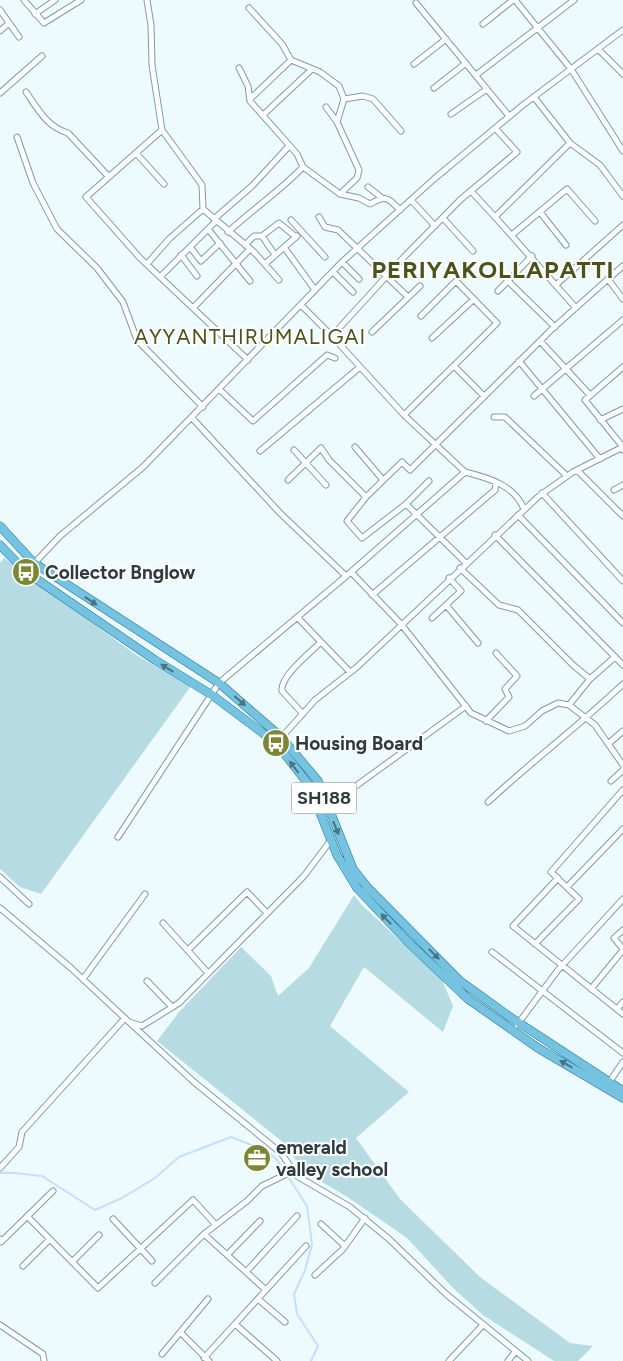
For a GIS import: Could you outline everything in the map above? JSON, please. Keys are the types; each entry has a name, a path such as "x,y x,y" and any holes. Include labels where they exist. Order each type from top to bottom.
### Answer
{"main road":[{"name":"SH188","path":"0,526 34,563 219,683 279,740 318,781 353,869 368,888 460,981 516,1026"},
{"name":"SH188","path":"0,545 26,572 155,660 279,740 309,785 331,840 357,888 408,942 468,998 516,1026 607,1085 623,1098"},
{"name":"SH188","path":"607,1085 623,1091"}],"street":[{"path":"35,14 55,0"},
{"path":"27,1 35,14 44,23 81,0"},
{"path":"147,0 152,25 152,65 162,130 202,185 204,209 228,232 250,249 279,280"},
{"path":"483,24 514,0 571,69 623,151"},
{"path":"476,75 574,0"},
{"path":"416,3 509,116"},
{"path":"249,8 282,44 291,60 311,70 320,72 339,86 344,99 337,122"},
{"path":"0,10 19,37"},
{"path":"0,31 9,23"},
{"path":"26,572 60,536 143,467 220,390 342,262 509,116 623,30"},
{"path":"414,64 446,39"},
{"path":"598,50 621,68 623,74"},
{"path":"0,93 42,56"},
{"path":"250,99 291,60"},
{"path":"434,88 466,63"},
{"path":"239,68 248,86 250,99 297,154 303,167 340,194 358,198 370,204 382,198 388,198 400,210"},
{"path":"263,115 311,70"},
{"path":"452,114 487,89"},
{"path":"26,92 42,116 58,130 68,133 109,177"},
{"path":"344,99 363,96 373,99 401,131"},
{"path":"534,97 570,143 600,165 623,196"},
{"path":"326,106 337,122 359,170 357,178 340,194"},
{"path":"332,336 443,218 471,191 517,152 495,128"},
{"path":"162,130 86,197 147,264 248,360"},
{"path":"18,136 33,183 58,228 97,268 123,302 137,340 203,407"},
{"path":"495,217 570,143"},
{"path":"160,277 215,220 252,186 289,146"},
{"path":"136,153 164,184"},
{"path":"228,232 250,212 284,187 303,167"},
{"path":"368,187 382,198"},
{"path":"512,234 568,190 595,221"},
{"path":"471,191 532,256 576,308"},
{"path":"411,200 435,226"},
{"path":"147,264 169,239 204,209"},
{"path":"540,212 566,245"},
{"path":"318,217 325,227 338,230 407,296"},
{"path":"443,218 473,251"},
{"path":"291,220 325,257"},
{"path":"245,245 254,236 262,236 279,223 296,237"},
{"path":"557,284 623,225"},
{"path":"208,229 250,281"},
{"path":"265,264 301,232"},
{"path":"262,236 275,255"},
{"path":"190,247 200,260 220,243"},
{"path":"284,247 315,290"},
{"path":"193,308 250,249"},
{"path":"181,255 197,276"},
{"path":"498,291 532,256"},
{"path":"342,262 359,279"},
{"path":"429,481 406,504 362,538 347,521 366,497 402,462 410,470 519,361 623,266"},
{"path":"333,272 353,292"},
{"path":"608,279 623,299"},
{"path":"404,415 497,323 456,281 421,316"},
{"path":"508,281 555,327"},
{"path":"372,332 407,296 420,286"},
{"path":"432,338 474,299"},
{"path":"301,305 404,415 434,444 465,472 493,479 496,483 518,496 524,509"},
{"path":"534,396 623,320"},
{"path":"540,341 590,395"},
{"path":"220,390 253,421 327,355 335,358"},
{"path":"519,361 600,459"},
{"path":"454,366 484,396"},
{"path":"260,451 360,367"},
{"path":"279,740 315,700 350,672 518,514 567,476 622,448 585,400 623,367"},
{"path":"600,420 623,409"},
{"path":"494,417 505,417 567,476"},
{"path":"192,418 280,513 372,594 401,624 471,713 509,730 525,726 542,710 558,703 569,705 595,725 623,765"},
{"path":"288,480 321,448 328,460 366,497"},
{"path":"355,448 383,480"},
{"path":"294,450 326,484"},
{"path":"577,470 623,516"},
{"path":"118,837 219,683 298,618 465,472"},
{"path":"372,594 495,490 496,483"},
{"path":"614,490 623,485"},
{"path":"542,494 623,581"},
{"path":"406,504 466,563"},
{"path":"518,514 623,623"},
{"path":"495,535 623,665"},
{"path":"460,568 499,605 518,610 573,665 590,679"},
{"path":"432,618 461,591 449,578"},
{"path":"446,605 478,643"},
{"path":"298,618 350,672"},
{"path":"302,714 282,691 281,686 285,678 321,642"},
{"path":"486,721 509,697 506,689 517,676 496,653"},
{"path":"569,705 590,679 615,657"},
{"path":"488,802 524,768 586,718 623,684"},
{"path":"328,807 466,706"},
{"path":"608,744 623,731"},
{"path":"611,781 623,770"},
{"path":"535,944 579,899 551,872 623,790"},
{"path":"567,887 623,829"},
{"path":"127,1020 142,1026 172,1007 304,876 331,840"},
{"path":"0,878 29,904"},
{"path":"558,878 512,926 623,1014"},
{"path":"188,950 247,892 267,913"},
{"path":"83,979 145,894"},
{"path":"516,1026 562,966 623,899"},
{"path":"0,908 83,979 194,1082 281,1153 297,1176 350,1207 364,1218 389,1239 446,1294 514,1352 528,1361"},
{"path":"163,923 208,973"},
{"path":"591,989 623,950 614,938 623,930"},
{"path":"492,952 623,1053"},
{"path":"147,981 172,1007"},
{"path":"617,1009 623,1002"},
{"path":"0,1168 19,1147 22,1132 127,1020"},
{"path":"607,1085 623,1062"},
{"path":"155,1284 204,1234 262,1186 293,1171"},
{"path":"0,1241 53,1191"},
{"path":"27,1216 98,1288 193,1200 216,1225"},
{"path":"246,1272 297,1216"},
{"path":"113,1218 152,1261"},
{"path":"315,1275 346,1246 364,1218"},
{"path":"227,1255 260,1222"},
{"path":"322,1224 346,1246"},
{"path":"204,1234 266,1290"},
{"path":"72,1262 99,1236"},
{"path":"23,1266 50,1239"},
{"path":"181,1333 206,1360 235,1324 306,1246"},
{"path":"162,1354 208,1299"},
{"path":"258,1299 286,1322"},
{"path":"235,1324 277,1361"},
{"path":"0,1325 43,1354 44,1361"},
{"path":"449,1361 483,1325"},
{"path":"508,1361 514,1352"}],"shaded area":[{"path":"4,558 136,655 191,686 41,894 20,887 0,869 0,563"},
{"path":"354,895 361,904 442,980 453,1006 443,1032 364,967 330,1026 409,1092 356,1138 400,1199 480,1277 570,1343 593,1346 578,1361 554,1361 483,1315 453,1288 407,1238 349,1198 300,1169 289,1147 157,1041 179,1012 241,947 271,976 278,996 309,968"}],"waterway":[{"path":"0,1173 42,1176 95,1210 122,1198 155,1178 179,1157 231,1137 267,1151 278,1161 307,1206 312,1244 305,1270 294,1294 297,1314 318,1346 311,1361"}],"place":[{"name":"Collector Bnglow","path":"26,572"},
{"name":"Housing Board","path":"276,743"},
{"name":"emerald valley school","path":"257,1158"}],"district":[{"name":"PERIYAKOLLAPATTI","path":"493,270"},
{"name":"AYYANTHIRUMALIGAI","path":"250,337"}]}
